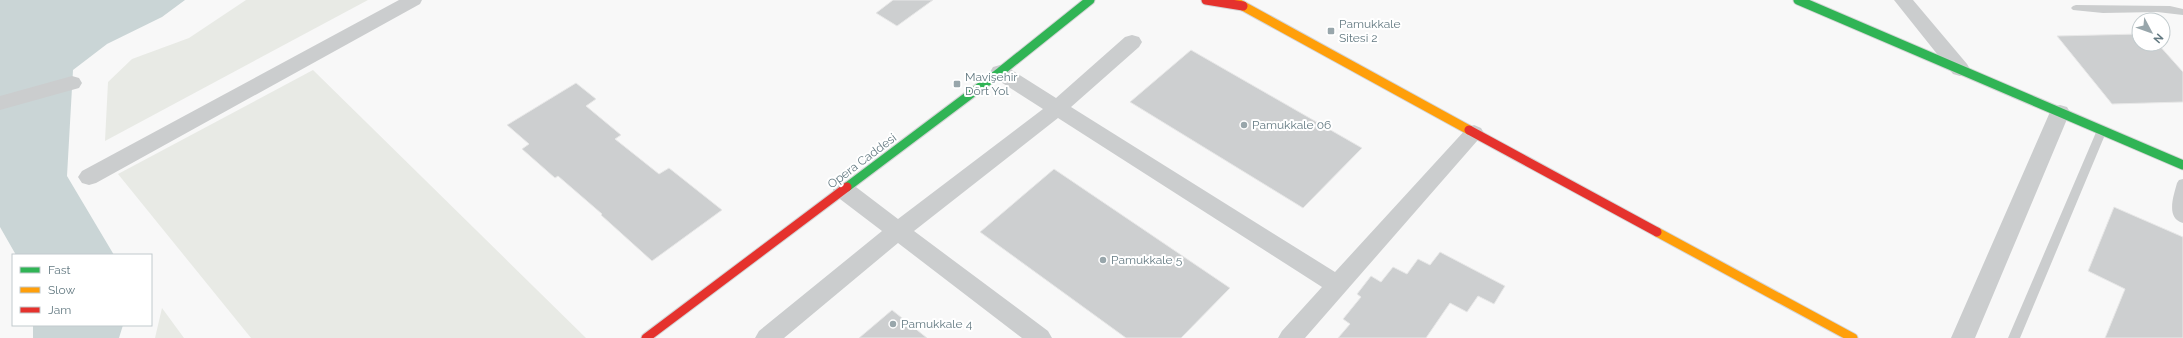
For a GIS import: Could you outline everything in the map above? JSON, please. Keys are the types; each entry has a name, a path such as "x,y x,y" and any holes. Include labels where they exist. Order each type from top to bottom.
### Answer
{"street":[{"path":"89,177 413,0"},
{"name":"Opera Caddesi","path":"646,338 1000,72 1090,0"},
{"path":"1206,0 1243,6"},
{"path":"1232,0 1853,338"},
{"path":"1798,0 2183,165"},
{"path":"1903,0 1960,69"},
{"path":"767,338 899,230 1058,108 1132,42"},
{"path":"1000,72 1337,285"},
{"path":"0,103 72,83"},
{"path":"1963,338 2060,112"},
{"path":"1290,338 1474,133"},
{"path":"844,190 899,230 1040,338"}],"lane":[{"path":"2076,8 2094,11 2158,8 2183,12"},
{"path":"2014,338 2102,130"},
{"path":"2183,183 2176,203 2177,210 2183,219"}],"shaded area":[{"path":"0,0 185,0 162,17 107,44 73,70 67,176 113,254 15,254 0,227"},
{"path":"246,0 368,0 105,141 108,82 132,59 189,38"},
{"path":"313,70 586,338 251,338 118,174"},
{"path":"162,308 184,338 155,338"},
{"path":"33,326 123,326 119,338 33,338"}],"building":[{"path":"893,0 933,0 897,26 876,13"},
{"path":"2131,34 2131,52 2165,52 2183,72 2183,102 2112,104 2057,36"},
{"name":"Pamukkale 06","path":"1191,50 1362,148 1303,208 1130,102"},
{"path":"576,83 596,99 586,106 621,135 615,139 659,174 669,168 722,210 652,261 601,215 602,214 558,176 555,178 522,149 529,144 507,125"},
{"name":"Pamukkale 5","path":"1054,169 1230,288 1181,338 1126,338 980,232"},
{"path":"2114,207 2183,237 2183,338 2105,338 2125,289 2088,271"},
{"path":"1440,252 1505,286 1494,304 1478,296 1467,312 1450,303 1426,338 1338,338 1350,324 1343,319 1361,297 1357,294 1371,276 1381,282 1393,267 1407,274 1418,259 1430,265"},
{"name":"Pamukkale 4","path":"892,310 927,338 859,338"}],"traffic: fast":[{"path":"847,187 1000,72 1090,0"},
{"path":"1798,0 2183,165"}],"traffic: slow":[{"path":"1232,0 1469,130"},
{"path":"1657,232 1853,338"}],"traffic: jam":[{"path":"1206,0 1243,6"},
{"path":"1469,130 1657,232"},
{"path":"646,338 847,187"}],"place":[{"name":"Pamukkale Sitesi 2","path":"1331,31"},
{"name":"Mavişehir Dört Yol","path":"957,84"},
{"name":"Pamukkale 06","path":"1244,125"},
{"name":"Pamukkale 5","path":"1103,260"},
{"name":"Pamukkale 4","path":"893,324"}]}
